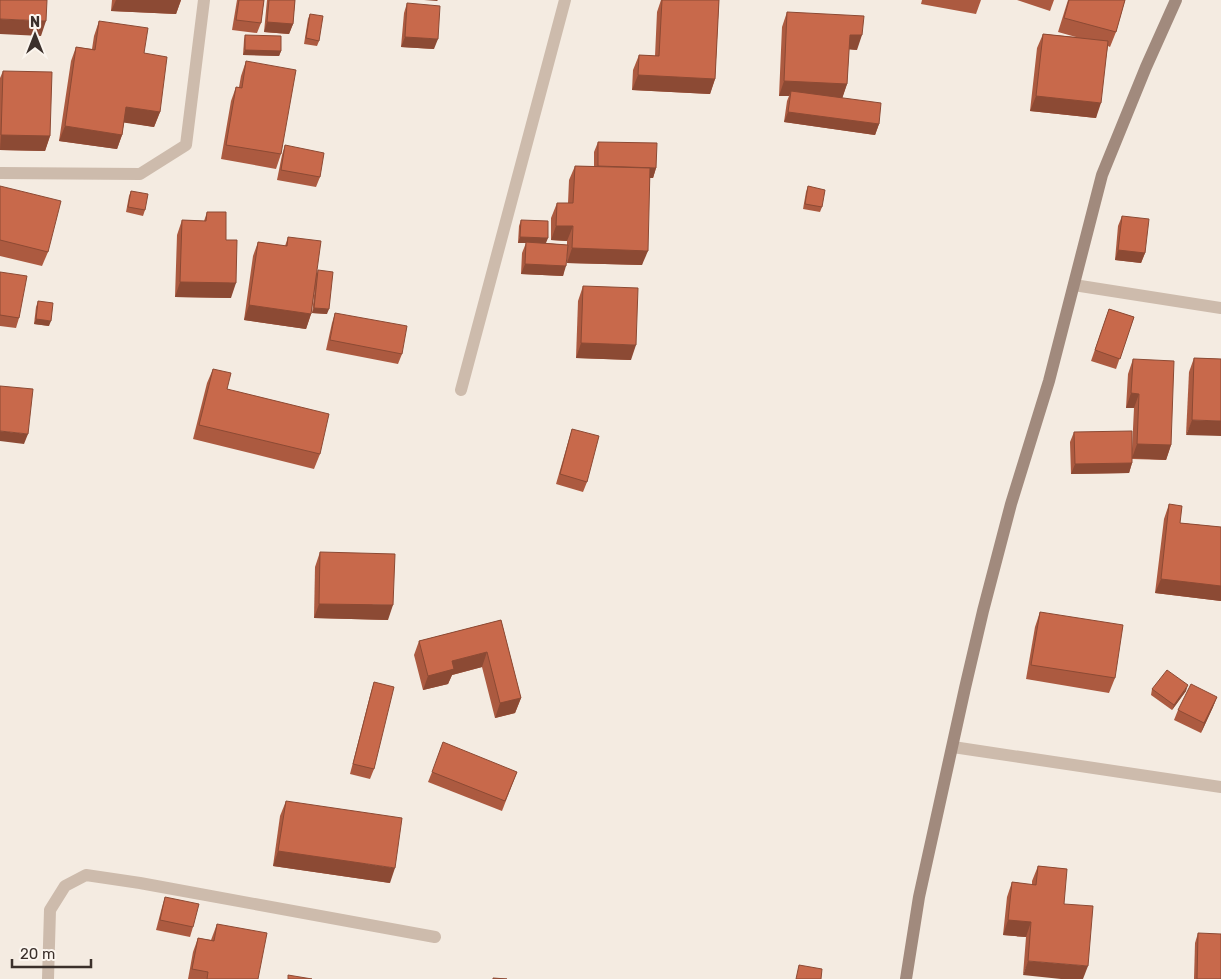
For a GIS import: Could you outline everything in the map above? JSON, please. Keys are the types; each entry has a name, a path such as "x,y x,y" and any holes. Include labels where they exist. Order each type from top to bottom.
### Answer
{"street":[{"path":"0,173 140,174 186,145 204,0"},
{"path":"461,390 565,0"},
{"path":"906,979 920,897 964,688 1011,504 1049,381 1102,175 1146,67 1176,0"},
{"path":"1074,285 1221,308"},
{"path":"953,747 1221,787"},
{"path":"48,979 50,910 65,886 86,875 140,883 435,937"}],"building":[{"path":"0,0 47,0 46,21 0,19"},
{"path":"239,0 264,0 261,23 236,20"},
{"path":"269,0 295,0 293,24 267,22"},
{"path":"662,0 719,0 715,79 638,75 639,55 659,56"},
{"path":"1069,0 1125,0 1116,32 1064,18"},
{"path":"407,3 440,6 438,39 405,37"},
{"path":"787,12 864,16 862,35 850,35 847,84 784,81"},
{"path":"310,14 323,16 319,41 306,38"},
{"path":"99,21 148,28 144,53 167,57 160,112 126,107 122,135 65,126 76,47 95,50"},
{"path":"1043,34 1108,41 1101,103 1036,96"},
{"path":"245,35 281,36 281,51 245,50"},
{"path":"246,61 296,70 281,154 226,145 236,87 242,88"},
{"path":"3,71 52,72 50,136 1,135"},
{"path":"791,91 881,103 879,124 788,112"},
{"path":"598,142 657,143 656,168 598,166"},
{"path":"285,145 324,153 320,177 281,170"},
{"path":"575,166 650,168 648,251 572,248 573,226 556,226 557,203 573,203"},
{"path":"0,186 61,201 48,252 0,240"},
{"path":"808,186 825,190 822,207 805,204"},
{"path":"131,191 148,194 145,210 128,207"},
{"path":"207,212 226,212 226,240 237,240 236,283 180,282 182,220 206,221"},
{"path":"1122,216 1149,219 1145,253 1118,250"},
{"path":"521,220 548,221 548,238 520,237"},
{"path":"288,237 321,241 311,314 249,305 258,242 287,246"},
{"path":"526,242 568,245 566,266 525,264"},
{"path":"318,270 333,272 329,309 314,308"},
{"path":"0,272 27,276 19,318 0,315"},
{"path":"583,286 638,288 636,345 581,343"},
{"path":"38,301 53,303 51,321 36,319"},
{"path":"1109,309 1134,317 1120,359 1095,350"},
{"path":"335,313 407,326 402,354 330,340"},
{"path":"1194,358 1221,359 1221,421 1192,420"},
{"path":"1133,359 1174,361 1171,445 1137,444 1139,394 1131,393"},
{"path":"213,369 231,373 227,389 329,414 320,454 199,425"},
{"path":"0,386 33,389 28,434 0,431"},
{"path":"572,429 599,436 587,482 560,474"},
{"path":"1132,431 1132,463 1075,464 1074,432"},
{"path":"1169,504 1182,506 1180,523 1221,527 1221,586 1161,579"},
{"path":"320,552 395,554 393,605 319,604"},
{"path":"1040,612 1123,625 1115,678 1031,665"},
{"path":"501,620 521,698 500,703 487,652 452,661 454,669 428,676 419,641"},
{"path":"1167,670 1188,685 1174,705 1152,689"},
{"path":"374,682 394,687 374,769 353,764"},
{"path":"1191,684 1217,697 1204,723 1178,710"},
{"path":"443,742 517,772 505,801 432,772"},
{"path":"286,801 402,818 395,868 278,851"},
{"path":"1038,866 1067,869 1064,904 1093,906 1088,966 1028,961 1031,922 1008,920 1012,882 1036,885"},
{"path":"165,897 199,904 193,927 160,920"},
{"path":"217,924 267,933 258,979 207,979 208,972 192,969 198,938 214,941"},
{"path":"1198,933 1221,934 1221,979 1197,979"},
{"path":"799,965 822,969 821,979 796,979"},
{"path":"288,975 312,979 288,979"}]}
